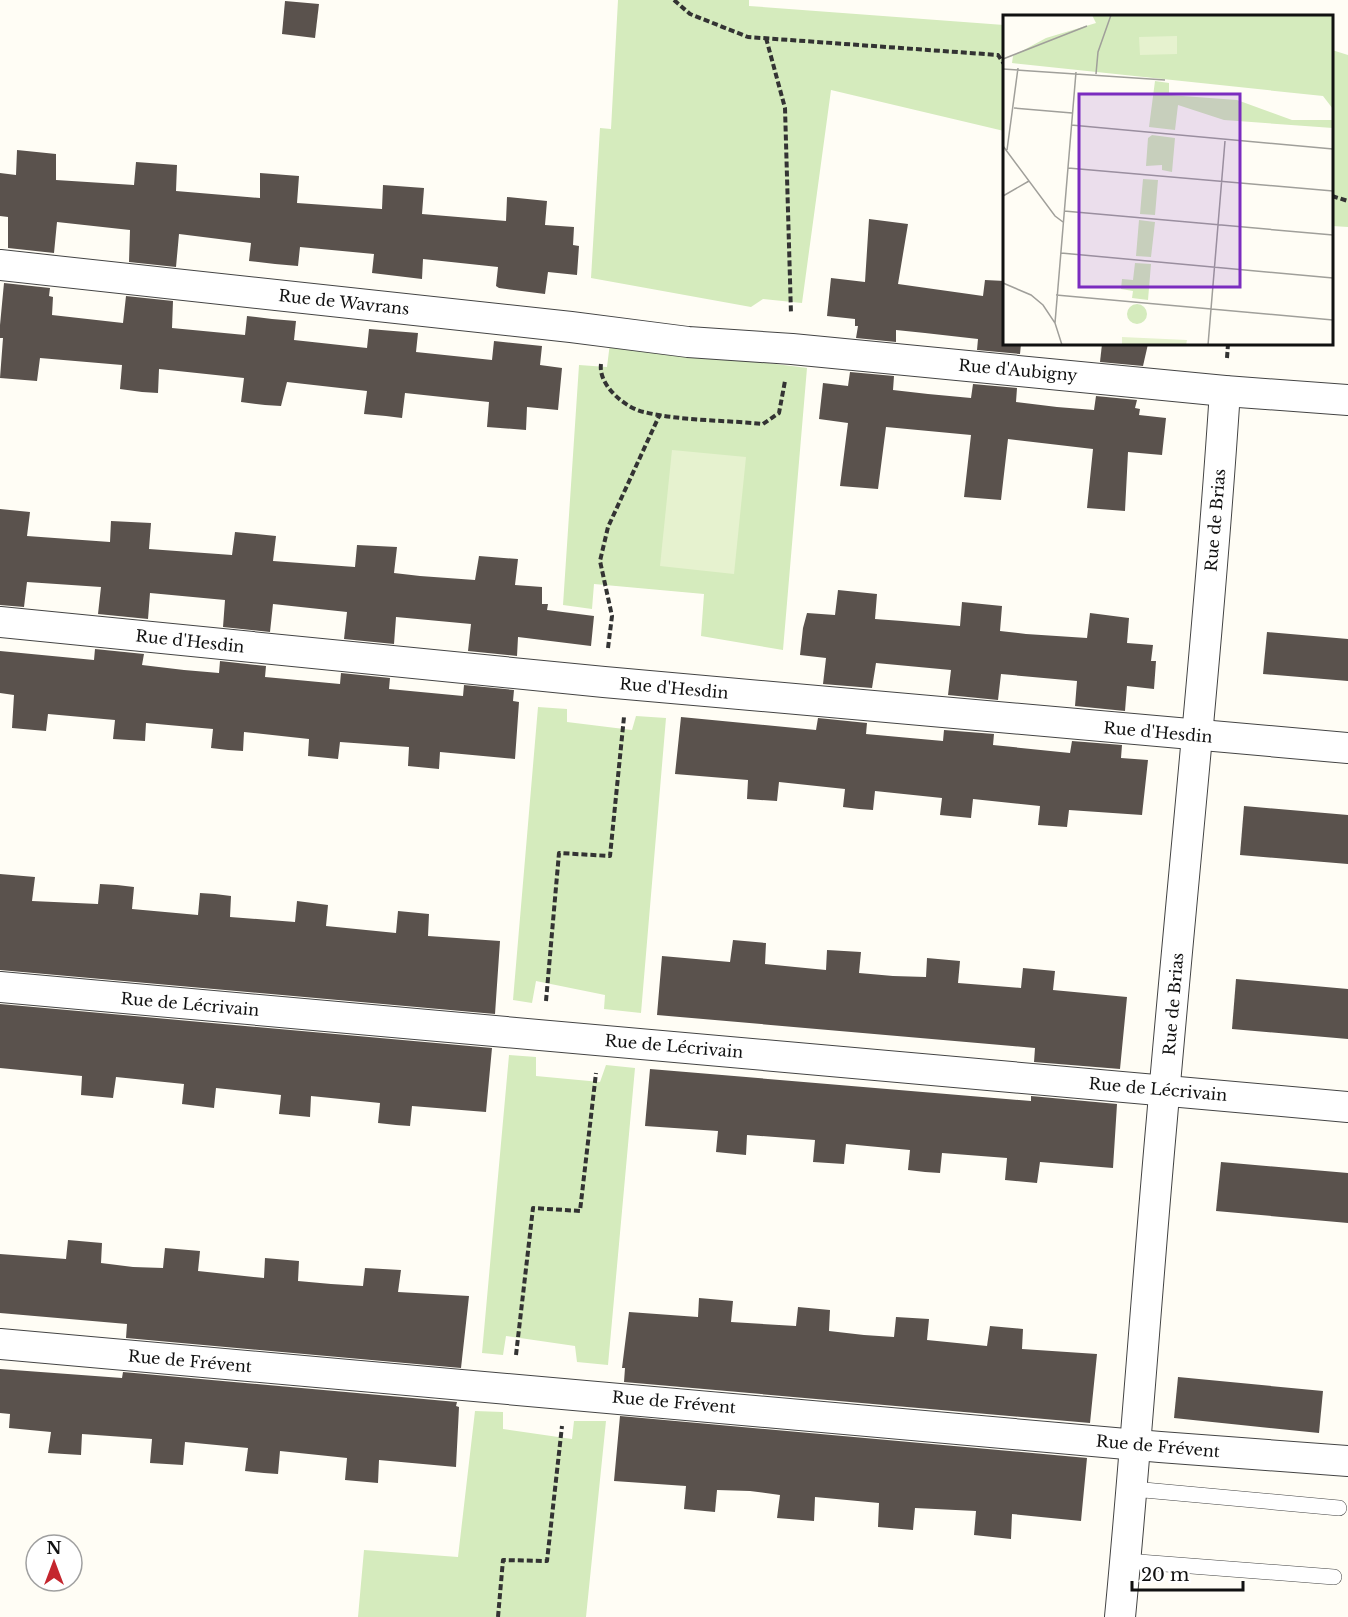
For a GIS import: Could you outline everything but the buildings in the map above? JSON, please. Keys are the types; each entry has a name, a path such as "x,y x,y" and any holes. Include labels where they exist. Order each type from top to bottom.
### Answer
{"street":[{"name":"Rue de Wavrans","path":"0,265 571,327 688,342"},
{"name":"Rue d'Aubigny","path":"688,342 792,349 1225,391 1348,400"},
{"name":"Rue de Brias","path":"1120,1617 1137,1444 1225,391"},
{"name":"Rue d'Hesdin","path":"0,622 615,682 1348,748"},
{"name":"Rue de Lécrivain","path":"0,987 1348,1107"},
{"name":"Rue de Frévent","path":"0,1344 1348,1461"}],"lane":[{"path":"1133,1489 1339,1508"},
{"path":"1126,1561 1334,1577"}],"path":[{"path":"674,0 690,14 748,37 998,55 1003,61"},
{"path":"766,38 785,108 787,179"},
{"path":"1333,196 1348,201"},
{"path":"543,1035 559,853 610,856 615,682 612,616 600,561 608,528 660,414"},
{"path":"512,1388 533,1208 580,1211 600,1040"},
{"path":"498,1617 503,1560 547,1561 566,1393"}],"green space":[{"path":"618,0 749,0 749,6 1003,25 1003,131 831,90 802,303 763,299 751,307 591,278 600,128 611,129"},
{"path":"1333,50 1348,55 1348,227 1333,226"},
{"path":"610,343 807,368 783,650 701,636 704,594 594,584 592,609 563,605 579,365 607,367"},
{"path":"672,450 746,457 734,574 660,566"},
{"path":"538,707 567,709 567,722 632,730 636,716 666,718 641,1013 604,1009 605,995 536,981 532,1003 513,1000"},
{"path":"509,1055 536,1057 536,1076 600,1082 606,1065 635,1068 608,1365 577,1362 575,1346 506,1336 503,1355 482,1353"},
{"path":"475,1411 503,1412 503,1429 572,1439 574,1421 606,1421 586,1617 358,1617 364,1550 458,1557"}]}
